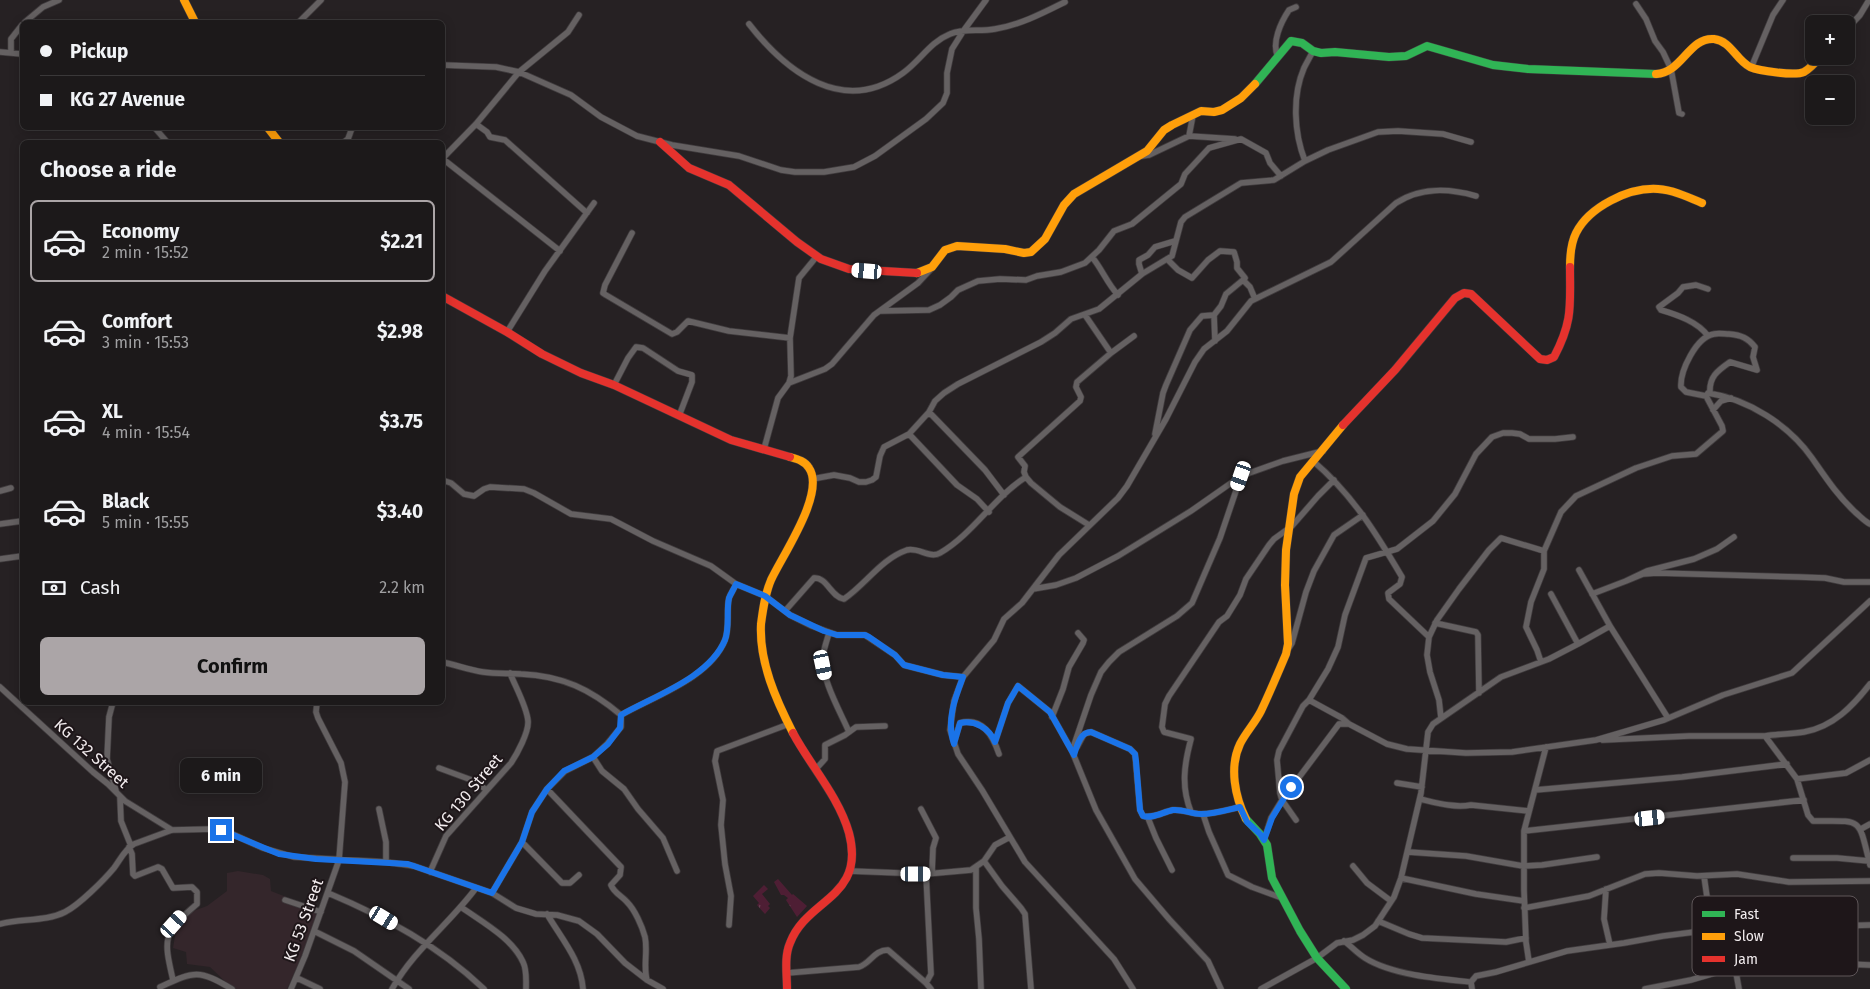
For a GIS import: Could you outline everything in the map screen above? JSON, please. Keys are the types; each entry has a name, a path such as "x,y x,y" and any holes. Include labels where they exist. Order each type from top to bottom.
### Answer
{"street":[{"path":"28,20 43,7 59,0"},
{"path":"184,0 194,20"},
{"path":"301,20 321,0"},
{"path":"445,65 496,67 519,72 571,95 591,111 638,136 660,142 739,156 781,170 824,172 854,167 875,156 926,120 943,103 947,92 948,61 952,49 986,0"},
{"path":"1751,68 1773,15 1783,0"},
{"path":"1855,20 1869,0"},
{"path":"749,24 764,44 800,74 819,85 837,89 872,89 887,83 904,72 939,40 949,34 964,30 994,29 1011,26 1066,2"},
{"path":"1636,4 1671,69 1678,113 1682,114"},
{"path":"1278,57 1275,48 1280,26 1289,10 1296,7"},
{"path":"445,157 476,124 519,72 568,32 579,15"},
{"path":"11,53 11,39 20,28"},
{"path":"764,449 778,398 790,383 832,364 866,323 924,278 940,255 950,248 957,246 1004,249 1024,253 1031,252 1045,239 1064,205 1074,194 1147,151 1164,130 1200,112 1222,110 1241,98 1255,85 1291,41 1302,43 1313,51 1321,53 1406,56 1427,46 1493,65 1528,69 1659,74 1667,73 1699,42 1717,40 1729,45 1751,68 1800,74 1813,65"},
{"path":"0,51 20,54"},
{"path":"1305,161 1297,134 1297,102 1304,70 1313,51"},
{"path":"1189,136 1193,115"},
{"path":"476,124 490,137 505,140 587,213"},
{"path":"157,130 165,140"},
{"path":"270,130 278,140"},
{"path":"812,479 834,474 859,482 872,480 876,477 884,446 909,434 929,412 935,401 958,384 1041,342 1071,320 1099,309 1142,274 1167,259 1174,252 1175,241 1181,222 1192,212 1241,183 1274,180 1305,161 1328,150 1378,132 1398,131 1443,134 1471,142"},
{"path":"1139,156 1149,155 1189,136 1242,139 1266,153 1270,163 1282,176"},
{"path":"880,311 928,310 940,305 958,290 978,281 1000,279 1026,280 1085,263 1099,250 1114,231 1132,224 1181,184 1185,174 1209,148 1242,139"},
{"path":"660,142 689,168 729,185 797,242 834,265 867,271 919,273 932,267"},
{"path":"445,161 560,251"},
{"path":"1286,652 1288,632 1285,585 1288,529 1298,481 1347,420 1395,370 1455,298 1466,292 1471,294 1540,359 1547,360 1554,357 1567,326 1570,313 1570,258 1573,241 1582,223 1594,211 1634,189 1652,188 1680,192 1702,203"},
{"path":"1133,989 1114,959 1025,862 958,754 950,730 954,701 963,677 994,640 1004,619 1022,603 1059,554 1118,498 1154,441 1195,362 1204,349 1227,331 1242,310 1256,299 1331,262 1406,196 1432,190 1454,191 1476,196"},
{"path":"507,332 594,203"},
{"path":"632,233 605,285 603,290 606,295 672,334 677,332 688,321 729,331 790,338"},
{"path":"1142,274 1138,264 1139,260 1148,255 1155,247 1175,241"},
{"path":"1167,259 1178,270 1192,278 1208,260 1220,251 1234,252 1237,256 1237,268 1245,278 1243,280 1250,287 1256,299"},
{"path":"790,383 792,370 790,338 798,278 817,256"},
{"path":"1092,257 1100,266 1106,281 1118,295"},
{"path":"1154,441 1163,393 1190,330 1202,316 1214,314 1221,306 1226,294 1243,280"},
{"path":"1708,289 1696,285 1683,287 1659,308 1702,328 1708,336"},
{"path":"445,298 542,354 581,374 614,385 731,440 800,460 808,465 812,479 811,496 803,520 776,570 765,596 761,620 764,662 771,686 789,724 840,810 848,827 853,853 849,871 836,894 806,919 791,942 788,950 787,989"},
{"path":"1214,314 1215,341"},
{"path":"1085,315 1111,353"},
{"path":"1541,662 1538,650 1526,627 1531,602 1544,569 1544,551 1561,512 1576,496 1636,468 1672,456 1696,454 1723,431 1708,394 1709,384 1714,375 1730,362 1757,370 1753,357 1755,347 1750,339 1738,335 1714,334 1708,336 1699,344 1686,362 1681,378 1682,387 1686,392 1708,394 1731,398 1763,414 1798,440 1840,498 1870,524"},
{"path":"1089,525 1060,507 1026,477 1025,466 1018,457 1080,401 1081,397 1076,387 1077,382 1134,336"},
{"path":"614,385 636,347 643,348 678,371 692,374 692,382 680,416"},
{"path":"1713,410 1721,401 1731,398"},
{"path":"929,412 985,470 1004,495"},
{"path":"1296,820 1282,800 1277,771 1280,751 1303,706 1309,700 1328,669 1338,647 1345,615 1366,558 1396,549 1434,521 1456,494 1476,454 1492,438 1502,433 1520,434 1529,439 1573,437"},
{"path":"909,434 957,485 977,499 989,512"},
{"path":"1033,588 1056,585 1076,578 1118,556 1241,476 1283,461 1322,451"},
{"path":"1313,461 1334,480 1374,529 1402,578 1402,581 1388,593 1389,600 1429,636"},
{"path":"1073,753 1090,695 1108,662 1119,652 1177,616 1192,603 1220,538 1241,476"},
{"path":"785,612 814,578 822,580 839,598 844,599 890,558 908,550 916,549 930,554 940,553 973,527 1004,495 1026,477"},
{"path":"1191,812 1186,796 1184,772 1191,739 1164,732 1162,727 1165,704 1191,662 1219,622 1231,609 1240,595 1246,579 1269,545 1288,529 1334,480"},
{"path":"445,481 451,482 468,496 474,496 490,487 524,489 534,492 571,514 611,519 711,566 736,584 765,596 800,621 830,633 846,636 865,635 895,655 904,665 943,675 963,677"},
{"path":"0,492 11,488"},
{"path":"1346,989 1317,958 1282,898 1272,878 1267,845 1260,834 1247,822 1240,807 1234,776 1236,757 1240,744 1260,713 1286,652 1292,643 1306,592 1314,571 1334,535 1363,516"},
{"path":"0,524 20,521"},
{"path":"1626,581 1647,570 1694,559 1717,549 1734,537"},
{"path":"1441,718 1439,700 1427,655 1429,636 1435,623 1489,550 1501,538 1544,551"},
{"path":"0,559 20,556"},
{"path":"1579,570 1610,626 1668,718"},
{"path":"1592,594 1643,574 1657,573 1808,577 1844,582 1870,582"},
{"path":"621,715 685,681 709,662 718,652 726,638 729,598 736,584"},
{"path":"1551,594 1578,644"},
{"path":"1596,740 1668,718 1723,695 1792,673 1870,601"},
{"path":"1435,623 1470,630 1478,635 1479,693"},
{"path":"1261,989 1317,958 1337,943 1353,940 1364,935 1378,921 1391,901 1401,878 1408,852 1422,787 1428,732 1433,724 1501,677 1541,662 1610,626"},
{"path":"830,633 823,655 823,665 831,690 849,732"},
{"path":"1052,717 1063,690 1068,667 1084,640 1078,633"},
{"path":"445,663 482,672 535,675 566,680 596,697 621,715 622,723 619,731 593,757 564,771 547,789 532,812 522,842 492,893"},
{"name":"KG 130 Street","path":"430,872 446,836 511,764 518,752 528,726 526,711 510,673"},
{"path":"1309,700 1342,718 1348,724 1387,744 1408,749 1466,753 1512,752 1596,740 1689,736 1764,736 1814,730 1834,720 1852,705 1870,684"},
{"path":"995,742 1008,703 1018,686 1050,712 1073,753 1096,810 1135,879 1168,919 1208,961 1221,989"},
{"name":"KG 132 Street","path":"0,687 118,795 172,830"},
{"path":"112,705 109,717 107,759 118,795 121,821 132,854 133,874 135,876 158,867 162,869 172,888 192,887 197,892 197,904 182,916 168,934 168,955 173,980"},
{"name":"KG 53 Street","path":"291,989 297,978 339,860 345,782 341,763 318,718 317,705"},
{"path":"954,744 960,723 971,723 987,729 995,742 999,754"},
{"path":"729,925 731,896 721,826 723,800 715,761 717,751 789,724"},
{"path":"1264,840 1272,818 1282,800 1335,727 1339,724 1348,724"},
{"path":"816,769 825,759 826,746 856,727 885,726"},
{"path":"1073,753 1084,734 1091,732 1130,749 1135,754 1140,810 1143,816 1148,818 1172,870"},
{"path":"1764,736 1787,764 1797,780 1808,815 1813,821 1850,822 1856,824 1861,829 1870,863 1837,858 1793,858"},
{"path":"1528,962 1524,908 1524,831 1546,747"},
{"path":"593,757 602,771 624,789 638,809 663,838 677,872"},
{"path":"1797,780 1846,773 1870,760"},
{"path":"1535,790 1690,776 1787,764"},
{"path":"439,768 477,782 486,790"},
{"path":"1397,783 1422,787"},
{"path":"547,789 621,867 620,875 611,885 631,907 645,937 644,970 647,980"},
{"path":"1420,799 1453,806 1471,805 1529,811"},
{"path":"1524,831 1804,800"},
{"path":"1148,818 1174,810 1203,814 1240,807"},
{"path":"379,809 386,842 386,862"},
{"path":"921,809 936,838 929,874 930,974 926,982"},
{"path":"1203,814 1228,875 1252,887 1282,898"},
{"path":"1861,829 1870,824"},
{"path":"0,924 18,920 50,918 67,911 108,875 130,846 154,835 172,830 197,828 221,830 279,854 408,864 492,893 516,908 536,914 571,918 597,934 624,963 663,989"},
{"path":"849,871 929,874 971,870 984,861 995,845 1010,837"},
{"path":"522,842 562,883 570,884 579,875"},
{"path":"1408,852 1466,856 1523,866 1597,857"},
{"path":"984,861 1025,914 1031,989"},
{"path":"1354,866 1368,883 1391,901"},
{"path":"976,868 976,908 981,989"},
{"path":"1524,908 1589,896 1645,874 1704,876 1737,874 1789,882 1870,880"},
{"path":"1704,876 1707,896"},
{"path":"1401,878 1468,893 1524,901"},
{"path":"392,989 426,942 462,907 476,888"},
{"path":"1606,889 1604,920 1610,945"},
{"path":"328,893 384,918 426,942 484,989"},
{"path":"285,900 321,912"},
{"path":"462,907 508,941 517,952 524,962 526,989"},
{"path":"546,914 578,964 583,989"},
{"path":"1378,921 1422,938 1506,942 1526,938"},
{"path":"314,932 354,951 409,989"},
{"path":"1344,941 1364,958 1378,964 1422,977 1472,986 1476,976 1567,951 1692,933"},
{"path":"787,973 859,967 864,965 876,953 888,950 926,982 931,989"},
{"path":"158,988 185,975 199,974 207,975 232,989"},
{"path":"1645,989 1705,976"},
{"path":"1736,976 1738,989"},
{"path":"297,978 320,989"}],"shaded area":[{"path":"238,871 263,875 270,879 271,891 319,910 287,989 233,989 210,967 187,964 186,952 173,948 177,925 188,913 207,906 227,891 227,873"}],"green space":[{"path":"778,879 792,895 807,906 797,917 786,900 788,898 781,895 774,882"},
{"path":"764,885 768,889 762,894 770,904 768,906 770,908 765,914 757,905 759,903 753,896"}],"traffic: fast":[{"path":"1255,84 1291,41 1302,43 1313,51 1321,53 1335,52 1389,57 1406,56 1427,46 1493,65 1528,69 1656,74"},
{"path":"1246,819 1267,845 1272,878 1300,931 1317,958 1346,989"}],"traffic: slow":[{"path":"184,0 194,20"},
{"path":"1656,74 1673,68 1698,43 1714,39 1725,43 1745,64 1755,69 1799,73 1804,72 1813,65"},
{"path":"917,273 932,267 945,250 957,246 1005,249 1024,253 1031,252 1045,239 1064,205 1074,194 1147,151 1164,130 1172,125 1201,111 1214,112 1222,110 1241,98 1255,84"},
{"path":"270,130 277,140"},
{"path":"1570,267 1571,249 1576,233 1590,215 1611,200 1635,191 1658,189 1675,192 1702,203"},
{"path":"1246,819 1236,792 1235,762 1240,744 1261,711 1286,654 1288,644 1285,585 1286,550 1294,494 1300,477 1343,425"},
{"path":"790,457 803,462 809,468 813,479 812,493 800,524 769,585 761,624 761,638 770,680 793,733"}],"traffic: jam":[{"path":"660,142 689,168 729,185 797,242 821,259 849,269 917,273"},
{"path":"1343,425 1395,370 1455,298 1464,293 1471,294 1540,359 1547,360 1554,357 1565,333 1569,313 1570,267"},
{"path":"445,298 542,354 581,373 614,385 731,440 790,457"},
{"path":"787,989 786,960 790,943 798,928 842,885 849,871 852,855 849,833 838,807 793,733"}],"route":[{"path":"221,830 279,854 316,859 408,864 492,893 522,842 532,812 547,789 568,768 593,757 608,744 619,731 622,723 621,715 663,695 685,681 709,662 718,652 726,638 729,598 736,584 765,596 800,621 824,631 846,636 865,635 895,655 904,665 943,675 963,677 954,701 950,730 954,744 958,726 964,722 987,729 995,742 1007,711 1008,703 1018,686 1050,712 1074,755 1078,742 1087,732 1130,749 1135,754 1140,810 1143,816 1148,818 1174,810 1210,814 1240,807 1247,822 1264,840 1272,818 1291,787"}]}
